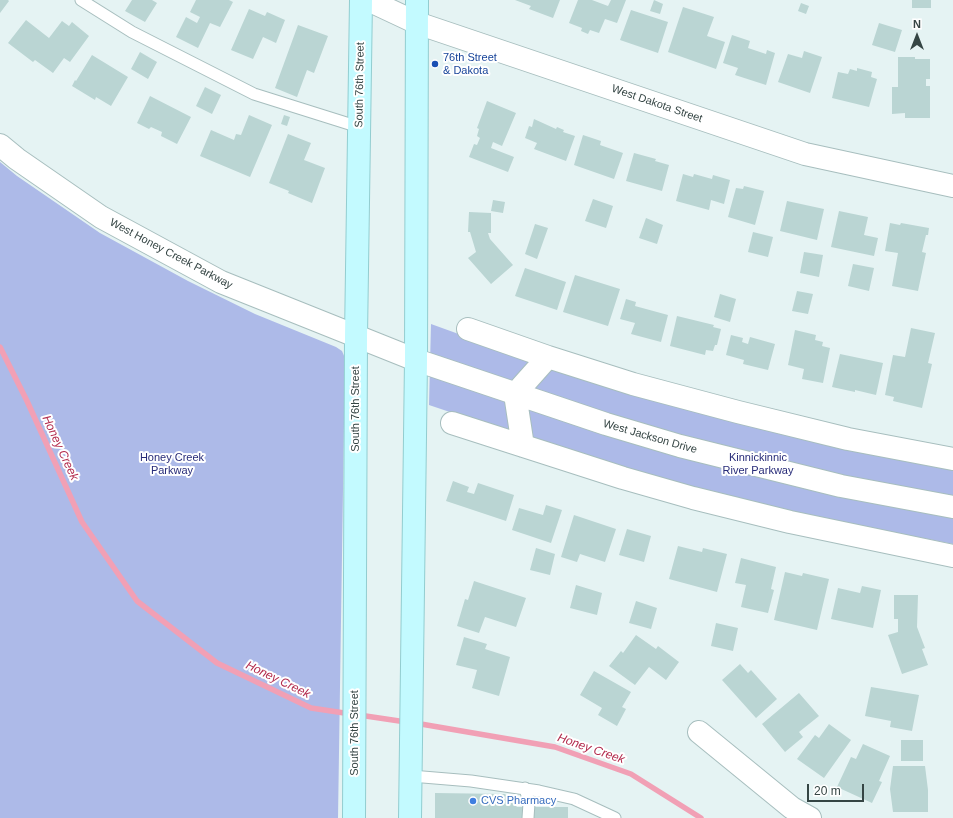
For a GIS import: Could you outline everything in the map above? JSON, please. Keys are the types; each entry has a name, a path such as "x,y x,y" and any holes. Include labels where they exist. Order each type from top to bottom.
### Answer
{"main road":[{"name":"South 76th Street","path":"354,818 356,744 356,337 361,0"},
{"path":"410,818 416,360 417,0"}],"street":[{"name":"West Dakota Street","path":"368,0 417,23 805,154 953,186"},
{"name":"West Honey Creek Parkway","path":"0,145 17,159 101,217 221,282 356,337"},
{"path":"468,329 548,357 633,384 738,412 848,438 953,459"},
{"name":"West Jackson Drive","path":"356,337 416,360 515,394 606,424 680,446 840,486 953,507"},
{"path":"523,446 515,394 548,357"},
{"path":"452,423 623,478 708,502 790,522 953,556"},
{"path":"699,732 792,808 810,818"}],"lane":[{"path":"82,0 132,32 254,94 359,127"},
{"path":"411,776 471,781 525,788 574,800 615,818"},
{"path":"525,788 529,803 528,818"}],"green space":[{"name":"Honey Creek Parkway","path":"0,162 17,176 100,233 188,281 255,314 336,347 342,351 345,358 338,818 0,818"},
{"name":"Kinnickinnic River Parkway","path":"431,324 525,358 953,469 953,544 750,504 548,445 429,405"}],"building":[{"path":"0,0 9,1 0,13"},
{"path":"132,0 152,0 157,3 145,22 125,11"},
{"path":"196,0 229,0 233,2 220,27 210,23 198,48 176,37 186,17 197,23 200,17 190,12"},
{"path":"515,0 560,0 553,18 529,9 531,6"},
{"path":"578,0 592,0 608,6 611,0 626,0 617,23 605,19 599,33 590,30 588,34 581,31 582,28 569,23"},
{"path":"654,0 663,4 660,14 650,11"},
{"path":"912,0 931,0 931,8 912,8"},
{"path":"801,3 809,6 806,14 798,11"},
{"path":"683,7 714,17 707,36 725,42 716,69 668,52"},
{"path":"249,9 265,16 267,12 285,20 276,43 263,37 253,59 231,50"},
{"path":"631,10 668,22 658,53 620,40"},
{"path":"26,20 49,38 62,21 69,26 72,22 89,36 70,62 64,58 53,73 35,60 33,62 8,43"},
{"path":"879,23 902,30 895,52 872,45"},
{"path":"298,25 328,36 314,73 307,70 297,97 275,88"},
{"path":"732,35 750,41 748,48 766,54 767,50 775,53 766,85 735,75 738,68 723,63"},
{"path":"804,51 822,57 810,93 778,82 788,54 802,58"},
{"path":"140,52 157,62 148,79 131,69"},
{"path":"92,55 128,77 111,106 96,97 95,100 72,86"},
{"path":"898,57 930,59 930,79 926,79 926,86 930,86 930,118 905,118 905,113 892,114 892,87 898,87"},
{"path":"857,68 872,72 871,77 877,79 869,107 832,98 838,72 848,74 850,69 857,71"},
{"path":"205,87 221,95 212,114 196,106"},
{"path":"150,96 191,117 177,144 161,136 162,132 151,127 149,129 137,123"},
{"path":"487,101 516,113 502,146 493,142 491,148 514,157 508,172 469,157 474,144 477,145 480,138 477,136 479,129 477,128"},
{"path":"249,115 272,125 250,177 200,156 211,130 234,140 236,134 241,135"},
{"path":"284,115 290,117 287,126 281,124"},
{"path":"534,119 556,129 557,127 564,130 563,132 575,136 566,161 534,149 537,143 525,138 529,126 532,127"},
{"path":"288,134 311,143 304,160 325,168 312,203 269,183"},
{"path":"583,135 601,141 600,145 623,153 614,179 574,165"},
{"path":"634,153 656,159 655,161 669,165 662,191 626,181"},
{"path":"683,174 693,177 694,174 712,179 713,175 730,180 724,204 711,200 709,210 676,201"},
{"path":"744,186 764,191 755,225 728,217 736,188 743,189"},
{"path":"593,199 613,206 606,228 585,221"},
{"path":"493,200 505,202 503,213 491,211"},
{"path":"787,201 824,209 817,240 780,231"},
{"path":"839,211 868,217 864,235 878,238 874,256 831,247"},
{"path":"469,212 491,213 491,233 488,233 490,239 513,265 491,284 468,258 476,252 470,232 468,232"},
{"path":"646,218 663,225 657,244 639,238"},
{"path":"890,223 900,225 901,223 929,228 922,252 926,253 918,291 892,286 898,253 885,251"},
{"path":"535,224 548,228 537,259 525,254"},
{"path":"753,232 773,237 768,257 748,252"},
{"path":"804,252 823,255 819,277 800,273"},
{"path":"853,264 874,268 869,291 848,286"},
{"path":"525,268 566,282 557,310 515,296"},
{"path":"575,275 620,289 608,326 563,312"},
{"path":"797,291 813,294 808,314 792,311"},
{"path":"720,294 736,299 730,322 714,317"},
{"path":"626,299 636,302 635,306 668,315 661,342 631,334 635,323 620,319"},
{"path":"677,316 714,325 713,327 721,329 717,345 715,345 713,351 706,350 705,355 670,346"},
{"path":"911,328 935,333 928,363 932,364 922,408 893,401 894,397 885,395 893,355 905,357"},
{"path":"795,330 816,335 815,340 823,342 822,346 830,348 823,383 802,379 804,369 788,365"},
{"path":"731,335 743,338 742,342 748,344 750,337 775,344 768,370 743,364 744,360 726,355"},
{"path":"840,354 883,363 876,395 832,387"},
{"path":"453,481 469,487 467,492 474,494 478,483 514,495 506,521 446,501"},
{"path":"546,505 562,510 551,543 512,530 519,508 543,515"},
{"path":"574,515 616,529 605,562 580,554 577,562 561,557"},
{"path":"627,529 651,536 644,562 619,555"},
{"path":"678,546 702,552 703,548 727,554 717,592 669,579"},
{"path":"536,548 555,554 550,575 530,570"},
{"path":"741,558 776,567 771,589 774,590 768,613 741,607 746,585 735,583"},
{"path":"785,572 802,576 803,573 829,579 817,630 774,620"},
{"path":"474,581 526,598 516,627 485,617 479,633 457,626 465,599 468,600"},
{"path":"576,585 602,593 597,615 570,608"},
{"path":"862,586 881,590 873,628 831,619 838,588 860,593"},
{"path":"894,595 918,595 917,627 925,648 922,649 928,665 902,674 888,635 898,632 898,619 894,619"},
{"path":"636,601 657,608 651,629 629,623"},
{"path":"716,623 738,628 733,651 711,646"},
{"path":"636,635 656,649 658,646 679,662 666,680 649,667 635,685 609,666 621,651 623,653"},
{"path":"464,637 487,644 485,649 510,657 499,696 472,688 477,670 456,665"},
{"path":"740,664 748,673 751,670 777,699 756,718 722,680"},
{"path":"594,671 631,692 622,707 626,709 617,726 598,715 602,708 580,695"},
{"path":"871,687 919,695 912,731 890,727 891,721 865,716"},
{"path":"799,693 819,716 799,732 803,737 785,752 762,724"},
{"path":"829,724 851,740 824,778 797,759 815,735 819,738"},
{"path":"901,740 923,740 923,761 901,761"},
{"path":"863,744 890,756 879,781 882,782 872,803 837,787 851,757 856,759"},
{"path":"893,766 925,766 928,790 928,812 893,812 890,789"},
{"name":"CVS Pharmacy","path":"435,793 505,794 517,807 568,807 568,818 435,818"}],"waterway":[{"name":"Honey Creek","path":"0,347 27,401 82,522 137,601 217,663 311,708 351,714"},
{"name":"Honey Creek","path":"359,715 406,722"},
{"name":"Honey Creek","path":"415,723 555,747 631,774 701,818"}],"place":[{"name":"76th Street & Dakota","path":"435,64"},
{"name":"CVS Pharmacy","path":"473,801"}]}
